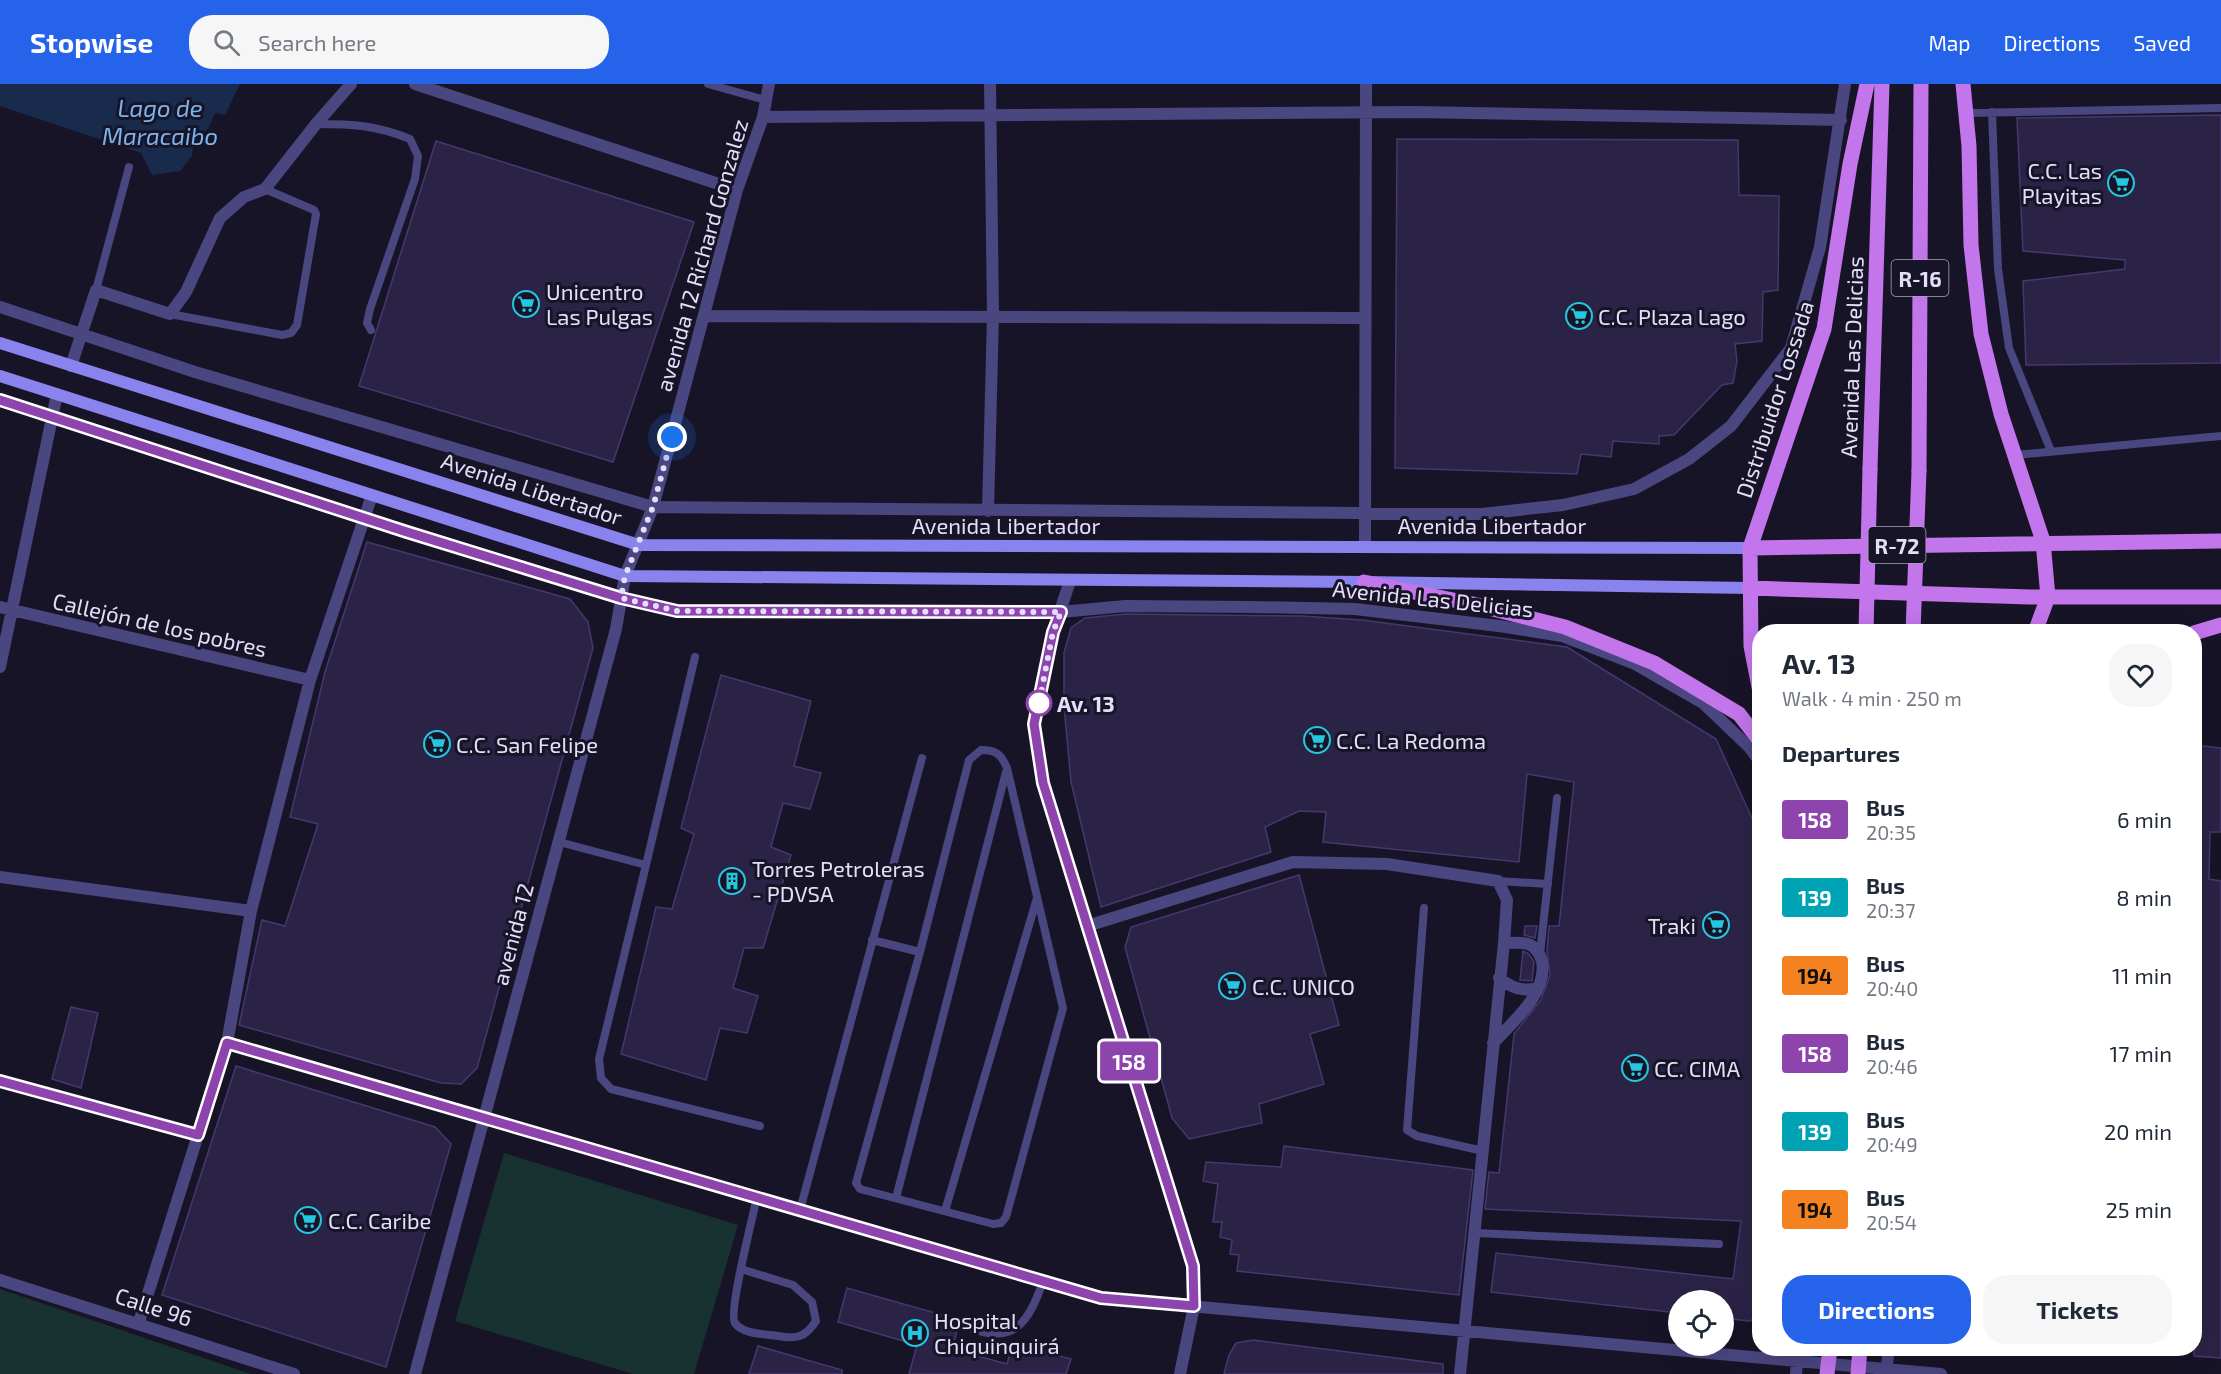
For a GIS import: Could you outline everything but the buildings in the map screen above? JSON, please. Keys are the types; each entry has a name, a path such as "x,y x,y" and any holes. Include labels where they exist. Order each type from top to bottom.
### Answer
{"main road":[{"name":"Distribuidor Lossada","path":"1752,651 1750,548 1824,329 1850,165 1867,84"},
{"name":"Avenida Las Delicias","path":"1866,624 1882,84"},
{"name":"R-16","path":"1913,624 1919,471 1921,84"},
{"path":"1963,84 1967,113 1971,245 1982,334 2001,414 2043,541 2048,597 2038,624"},
{"name":"Avenida Libertador","path":"0,343 639,545 1750,548 2043,541"},
{"name":"R-72","path":"0,376 625,576 1364,582 1749,588 2030,597 2221,597"},
{"name":"R-72","path":"2043,541 2221,541"},
{"path":"1364,582 1473,604 1565,627 1654,663 1738,714 1752,731"},
{"path":"2202,631 2221,625"}],"street":[{"path":"71,366 96,291 170,314 186,292 220,218 244,197 265,189 351,84"},
{"path":"415,84 737,190"},
{"name":"avenida 12 Richard Gonzalez","path":"653,507 737,190 763,117 769,84"},
{"path":"988,511 993,315 990,84"},
{"path":"1365,547 1366,84"},
{"path":"0,308 195,372 653,507 1482,514 1563,505 1634,489 1689,459 1731,426 1791,348 1820,247 1825,202 1845,84"},
{"path":"763,117 1367,113 1840,120"},
{"path":"704,316 993,315 1365,318"},
{"path":"0,667 57,394"},
{"name":"Avenida Las Delicias","path":"0,400 621,598 677,611 1061,612 1125,606 1355,609 1562,636 1635,664 1704,703 1752,751"},
{"path":"139,1322 227,1043 251,911 310,680 372,495"},
{"name":"avenida 12","path":"415,1374 559,842 615,629 625,576 653,507"},
{"path":"1070,581 1053,632 1034,724 1043,783 1193,1266 1194,1306 1180,1374"},
{"name":"Callejón de los pobres","path":"0,608 310,680"},
{"path":"1087,926 1293,862 1387,864 1498,881 1507,900 1504,943 1460,1374"},
{"path":"0,877 251,911"},
{"path":"1493,1043 1524,1010 1538,988 1543,970 1540,954 1528,944 1504,943"},
{"path":"1499,978 1509,986 1525,992 1538,988"},
{"path":"227,1043 484,1120 1101,1298 1464,1330 1752,1351"},
{"path":"0,1081 198,1135"},
{"name":"Calle 96","path":"0,1280 139,1322 294,1374"},
{"path":"1796,1374 1797,1356"},
{"path":"1805,1356 1858,1370 1941,1374"},
{"path":"1886,1371 1888,1356"}],"lane":[{"path":"708,84 765,100"},
{"path":"1967,113 2221,108"},
{"path":"1992,112 1998,269 2009,348 2051,451"},
{"path":"316,124 352,124 382,128 410,139 418,156 415,179 370,309 368,323 371,330"},
{"path":"96,291 129,167"},
{"path":"170,314 282,335 291,333 297,324 316,214 314,210 265,189"},
{"path":"2015,454 2221,436"},
{"path":"695,657 599,1059 601,1078 611,1089 760,1126"},
{"path":"981,750 994,750 1003,758 1007,768 1037,896 1063,1008 1006,1217 1000,1223 993,1224 860,1189 856,1183 920,952 969,760 981,750"},
{"path":"800,1210 922,758"},
{"path":"896,1198 1007,768"},
{"path":"1540,954 1557,798"},
{"path":"559,842 646,865"},
{"path":"1498,881 1548,884"},
{"path":"945,1211 1037,896"},
{"path":"1424,908 1407,1130 1417,1136 1483,1151"},
{"path":"872,940 920,952"},
{"path":"741,1269 793,1285 812,1302 816,1321 808,1334 794,1339 744,1330 736,1325 731,1316 741,1269 757,1197"},
{"path":"1475,1233 1719,1244"},
{"path":"966,1326 979,1332 1001,1335 1022,1325 1034,1309 1043,1281"}],"green space":[{"path":"504,1153 738,1225 694,1374 633,1374 455,1321"},
{"path":"0,1289 251,1374 0,1374"}],"water":[{"name":"Lago de Maracaibo","path":"0,84 240,84 225,115 215,113 208,129 194,139 192,156 180,171 152,175 141,153 0,106"}],"bus line":[{"name":"158","path":"0,400 407,532 621,598 677,611 1061,612 1053,632 1034,724 1043,783 1193,1266 1194,1306 1101,1298 484,1120 227,1043 198,1135 0,1081"}],"place":[{"name":"C.C. Las Playitas","path":"2121,183"},
{"name":"Unicentro Las Pulgas","path":"526,304"},
{"name":"C.C. Plaza Lago","path":"1579,316"},
{"name":"Av. 13","path":"1039,703"},
{"name":"C.C. La Redoma","path":"1317,740"},
{"name":"C.C. San Felipe","path":"437,744"},
{"name":"Torres Petroleras - PDVSA","path":"732,881"},
{"name":"Traki","path":"1716,925"},
{"name":"C.C. UNICO","path":"1232,986"},
{"name":"CC. CIMA","path":"1635,1068"},
{"name":"C.C. Caribe","path":"308,1220"},
{"name":"Hospital Chiquinquirá","path":"915,1333"}],"route":[{"path":"672,437 653,507 625,576 621,598 677,611 1061,612 1053,632 1039,703"}]}
